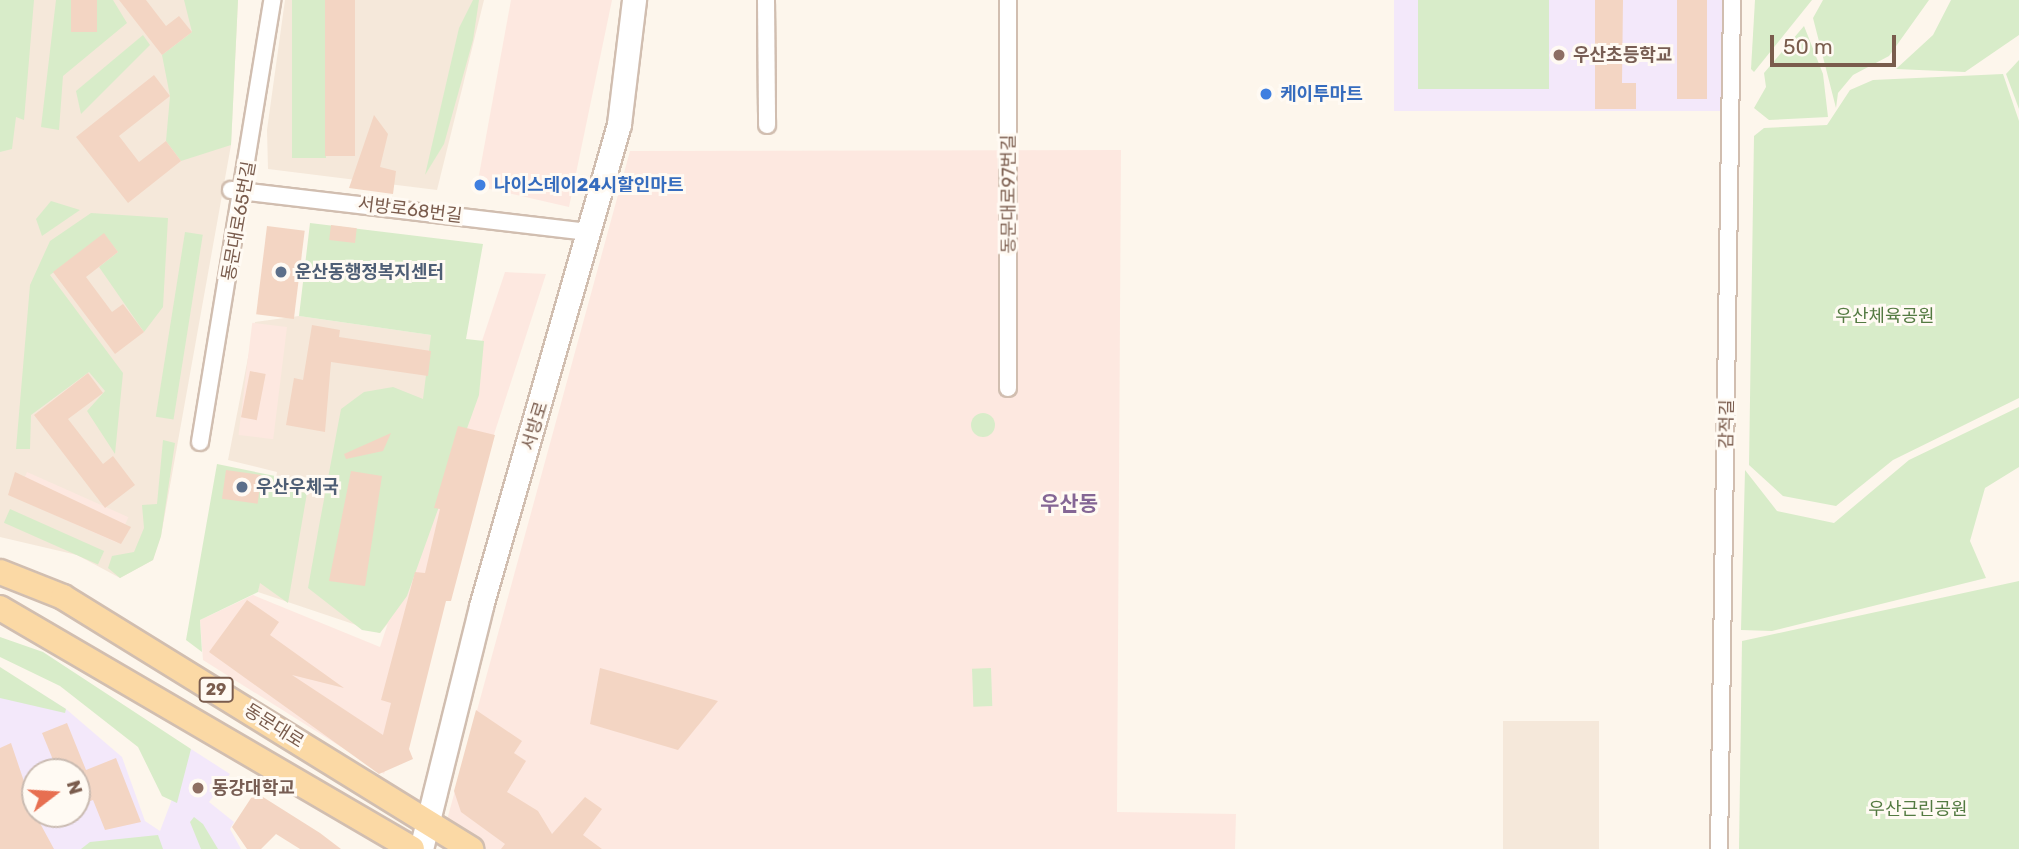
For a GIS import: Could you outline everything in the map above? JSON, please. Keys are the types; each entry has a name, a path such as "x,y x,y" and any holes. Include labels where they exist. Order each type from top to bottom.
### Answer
{"main road":[{"name":"서방로","path":"421,849 619,124 634,0"},
{"name":"동문대로","path":"0,572 63,597 471,849"},
{"name":"동문대로","path":"0,608 412,849"}],"street":[{"name":"동문대로65번길","path":"200,442 238,191 272,0"},
{"path":"766,0 767,125"},
{"name":"동문대로97번길","path":"1008,0 1008,388"},
{"name":"감적길","path":"1719,849 1732,0"},
{"name":"서방로68번길","path":"238,191 589,232"}],"shaded area":[{"path":"0,0 238,0 231,145 161,536 153,560 120,578 77,555 0,537"},
{"path":"285,0 484,0 437,190 268,169 267,130"},
{"path":"511,0 612,0 569,207 477,186"},
{"name":"우산초등학교","path":"1394,0 1725,0 1725,111 1394,111"},
{"path":"1121,150 1117,812 1236,814 1235,849 486,849 447,820 630,151"},
{"path":"505,272 546,274 384,774 203,660 200,620 253,595 380,647"},
{"path":"299,316 466,340 417,588 380,633 258,592 277,472 228,460 255,322"},
{"path":"252,323 287,327 273,439 238,435"},
{"path":"27,472 128,517 117,543 16,498"},
{"path":"0,668 66,709 122,757 145,821 160,831 191,749 230,774 209,802 234,822 230,829 241,849 0,849"},
{"path":"1503,721 1599,721 1599,849 1503,849"}],"green space":[{"path":"0,0 34,0 24,120 16,117 12,149 0,152"},
{"path":"56,0 113,0 127,23 63,76 59,130 41,127"},
{"path":"184,0 238,0 231,145 181,161 166,141 170,96 162,55 192,32"},
{"path":"292,0 326,0 326,158 292,158"},
{"path":"473,0 479,0 473,40 444,144 425,175 459,28"},
{"path":"1418,0 1549,0 1549,89 1418,89"},
{"path":"1755,0 1812,0 1754,72 1751,69"},
{"path":"1823,0 1929,0 1889,56 1853,75 1838,93 1836,108 1813,18"},
{"path":"1951,0 2019,0 2019,35 1965,72 1896,69 1933,35"},
{"path":"1804,26 1823,74 1828,117 1769,120 1754,108 1766,87 1764,73"},
{"path":"143,35 150,45 81,114 76,91"},
{"path":"2019,60 2019,109 2006,74"},
{"name":"우산체육공원","path":"2003,74 2019,121 2019,398 1893,460 1836,506 1783,496 1749,465 1754,136 1764,128 1827,125 1850,90 1873,80"},
{"path":"51,201 80,210 42,236 36,219"},
{"path":"91,213 168,218 163,307 144,332 99,267 118,252 104,234 50,275 123,373 115,454 87,411 105,391 89,372 31,415 30,449 16,449 30,285 50,241"},
{"path":"310,223 483,244 466,339 484,341 479,395 407,596 380,633 362,630 308,588 341,409 364,392 393,387 423,399 431,335 299,316"},
{"path":"185,232 203,235 174,420 156,417"},
{"path":"2019,407 2019,467 1985,488 1970,541 1986,578 1772,631 1741,630 1745,470 1777,511 1834,523 1909,460"},
{"path":"983,413 994,420 995,425 988,436 983,437 972,430 971,425 978,414"},
{"path":"163,440 175,443 161,536 153,560 120,578 108,568 112,556 134,552 144,528 142,505 157,504"},
{"path":"217,464 275,476 274,489 307,493 288,603 260,583 258,592 200,620 202,652 186,640"},
{"path":"10,509 104,551 98,565 4,523"},
{"name":"우산근린공원","path":"2019,581 2019,849 1739,849 1742,641"},
{"path":"0,637 43,652 191,749 177,803 162,796 138,747 60,686 0,657"},
{"path":"0,667 66,709 65,713 0,698"},
{"path":"991,668 992,706 973,707 972,669"},
{"path":"194,817 203,824 218,849 201,849 190,822"},
{"path":"158,835 163,849 81,849 90,842"}],"building":[{"path":"71,0 97,0 97,32 71,32"},
{"path":"119,0 146,0 166,26 179,16 192,32 162,55"},
{"path":"325,0 355,0 355,156 325,156"},
{"path":"1595,0 1623,0 1622,83 1636,83 1636,109 1595,109"},
{"path":"1677,0 1707,0 1707,99 1677,99"},
{"path":"154,75 170,96 119,136 139,162 166,141 181,161 128,203 76,137"},
{"path":"374,115 388,134 380,167 396,171 393,194 349,188"},
{"path":"331,225 357,228 355,243 329,240"},
{"name":"운산동행정복지센터","path":"267,226 305,231 294,319 256,314"},
{"path":"104,233 118,252 86,277 112,312 123,304 144,332 115,354 53,272"},
{"path":"312,325 340,330 339,337 431,351 428,376 331,362 325,432 286,425 294,378 303,380"},
{"path":"250,371 266,374 257,420 241,417"},
{"path":"88,373 103,393 68,419 103,464 113,456 135,485 105,508 34,415"},
{"path":"458,426 495,435 451,601 446,601 409,749 413,759 379,774 209,652 247,600 279,622 270,635 344,688 292,675 383,735 391,703 381,700 415,572 425,573 440,509 434,508"},
{"path":"391,433 383,451 346,459 344,454"},
{"name":"우산우체국","path":"226,470 262,475 258,504 222,499"},
{"path":"351,471 382,476 365,586 329,581"},
{"path":"15,472 131,527 121,544 8,495"},
{"path":"600,668 718,701 678,750 590,724"},
{"path":"476,710 522,741 514,753 526,761 507,792 538,811 552,834 585,797 602,809 583,835 602,849 501,849 505,844 461,812 454,791"},
{"path":"67,723 81,758 52,758 42,733"},
{"path":"11,743 21,773 21,828 43,828 54,849 0,849 0,748"},
{"path":"116,758 141,822 105,830 93,800 91,801 91,768"},
{"path":"255,792 341,849 300,849 276,834 261,849 247,849 232,827"}],"place":[{"name":"우산초등학교","path":"1559,55"},
{"name":"케이투마트","path":"1266,94"},
{"name":"나이스데이24시할인마트","path":"480,185"},
{"name":"운산동행정복지센터","path":"281,272"},
{"name":"우산우체국","path":"242,487"},
{"name":"동강대학교","path":"198,788"}],"district":[{"name":"우산동","path":"1069,504"}]}
